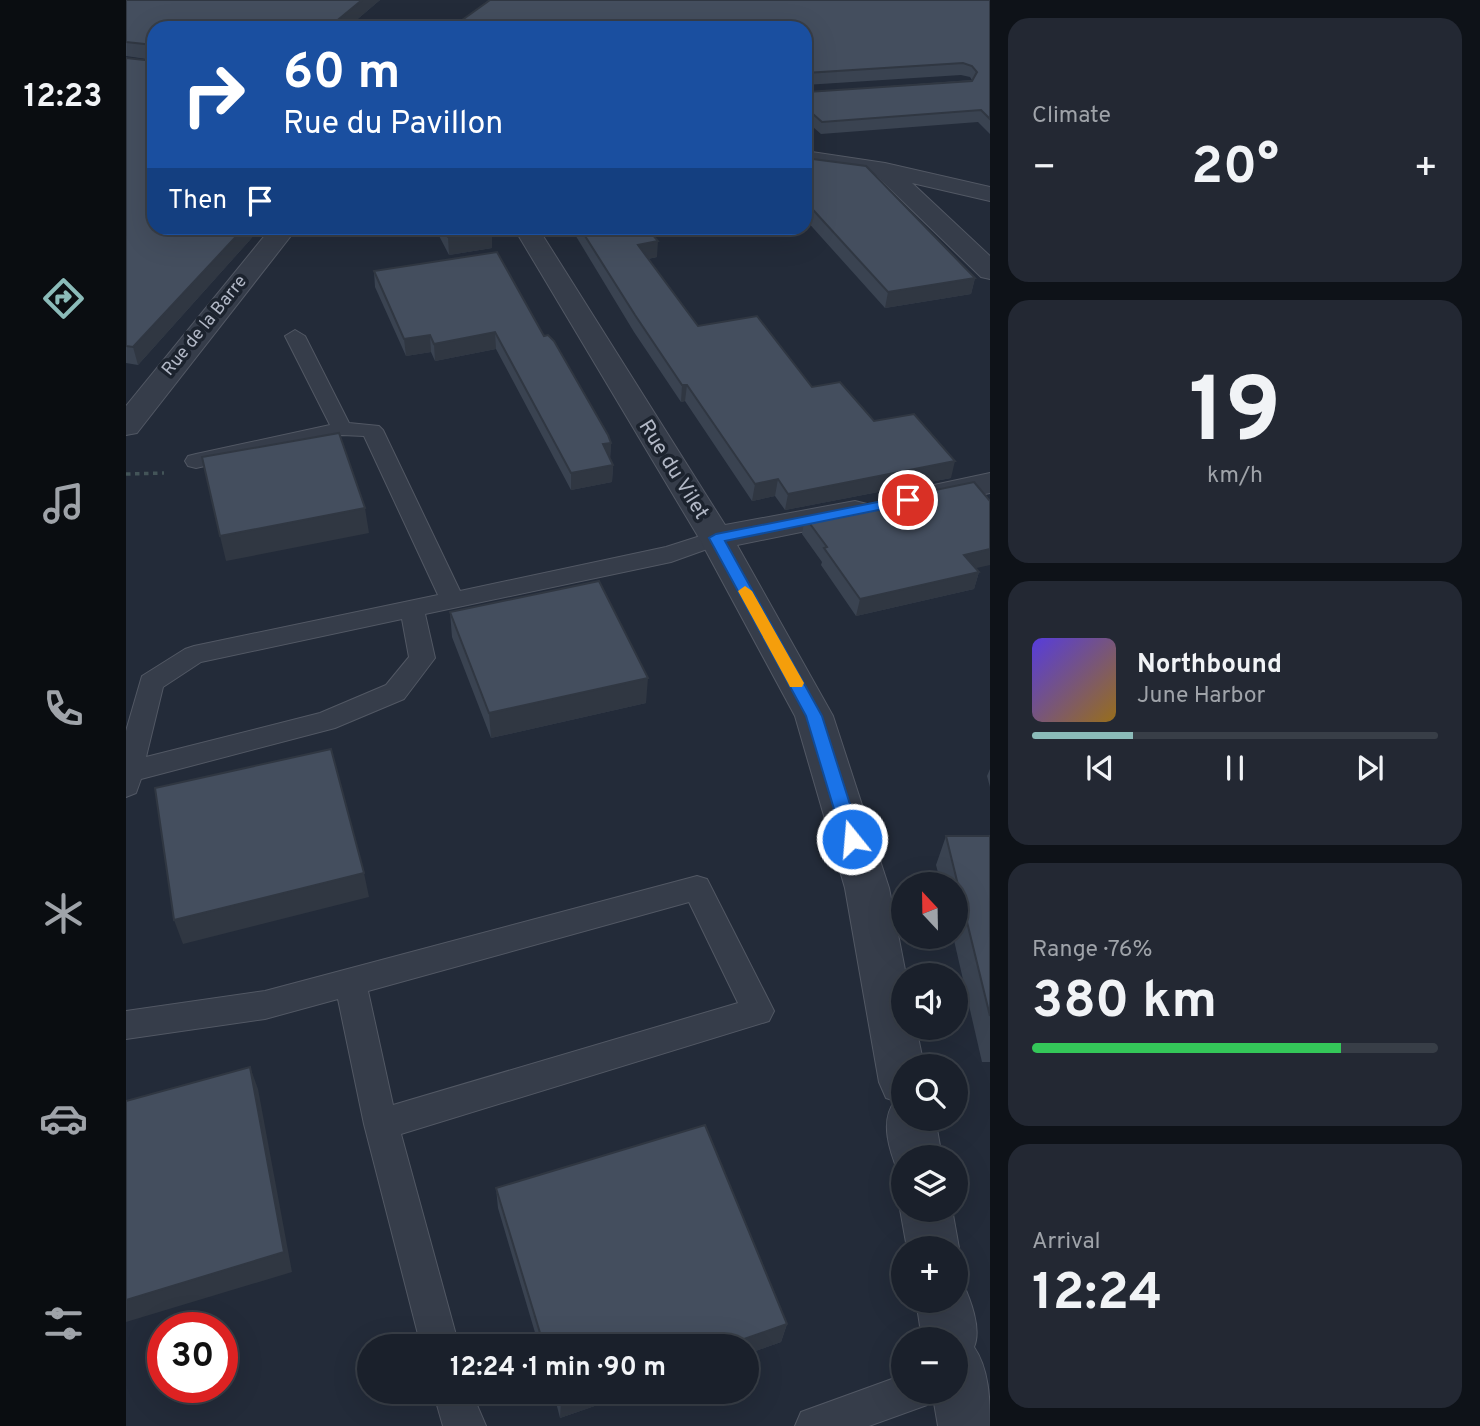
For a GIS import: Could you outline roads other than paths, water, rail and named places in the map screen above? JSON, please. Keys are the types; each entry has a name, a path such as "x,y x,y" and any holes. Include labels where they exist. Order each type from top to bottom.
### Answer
{"street":[{"path":"812,159 885,170 990,194"},
{"path":"885,170 990,271"},
{"name":"Rue de la Barre","path":"126,426 278,235"},
{"name":"Rue du Vilet","path":"530,235 716,538 814,716 867,888 898,1054"},
{"path":"716,538 990,483"}],"lane":[{"path":"295,336 342,429"},
{"path":"196,461 342,429 372,430 453,600"},
{"path":"412,609 422,658 396,692 326,721 128,779 151,682 194,655 671,554 716,538"},
{"path":"126,1025 265,1005 697,888 758,1011 381,1124"},
{"path":"350,982 381,1124 437,1334"},
{"path":"815,1426 891,1400"},
{"path":"456,1404 459,1417 466,1426"}]}
